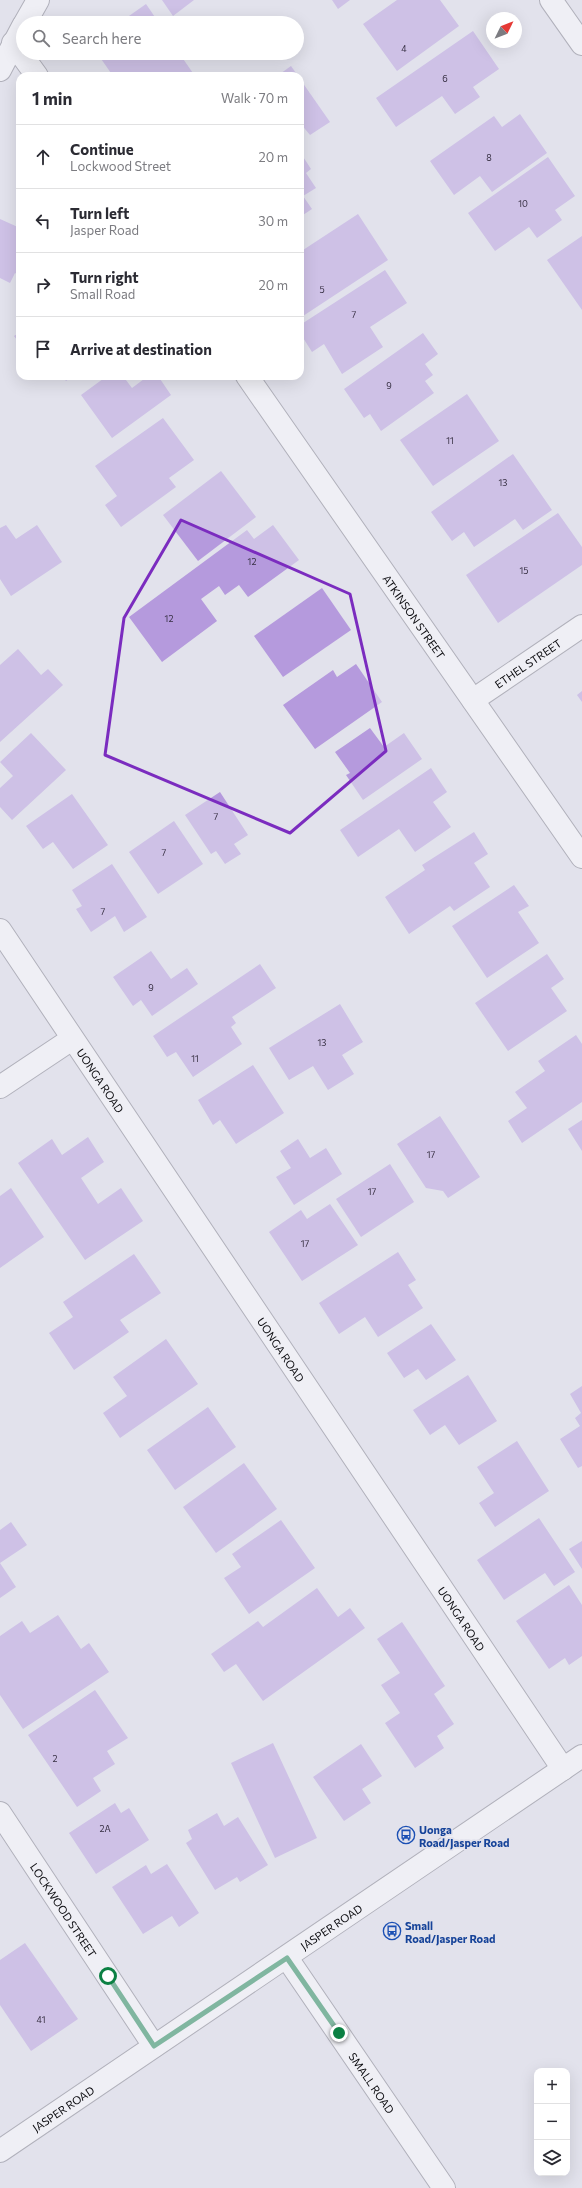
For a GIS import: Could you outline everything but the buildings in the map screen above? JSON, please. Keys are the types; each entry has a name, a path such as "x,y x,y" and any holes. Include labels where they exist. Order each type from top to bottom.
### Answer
{"street":[{"path":"29,16 38,0"},
{"path":"551,0 582,44"},
{"path":"0,70 16,38"},
{"path":"30,60 35,72"},
{"name":"ATKINSON STREET","path":"250,380 582,857"},
{"name":"ETHEL STREET","path":"473,700 582,626"},
{"name":"UONGA ROAD","path":"0,930 563,1769"},
{"path":"0,1087 72,1038"},
{"name":"JASPER ROAD","path":"0,2151 287,1958 582,1756"},
{"name":"LOCKWOOD STREET","path":"0,1813 154,2046"},
{"name":"SMALL ROAD","path":"287,1958 444,2188"}],"highlighted area":[{"path":"181,520 350,594 386,751 290,833 105,755 124,618"}],"place":[{"name":"Uonga Road/Jasper Road","path":"406,1835"},
{"name":"Small Road/Jasper Road","path":"392,1931"}],"route":[{"path":"108,1976 154,2046 287,1958 339,2033"}]}
